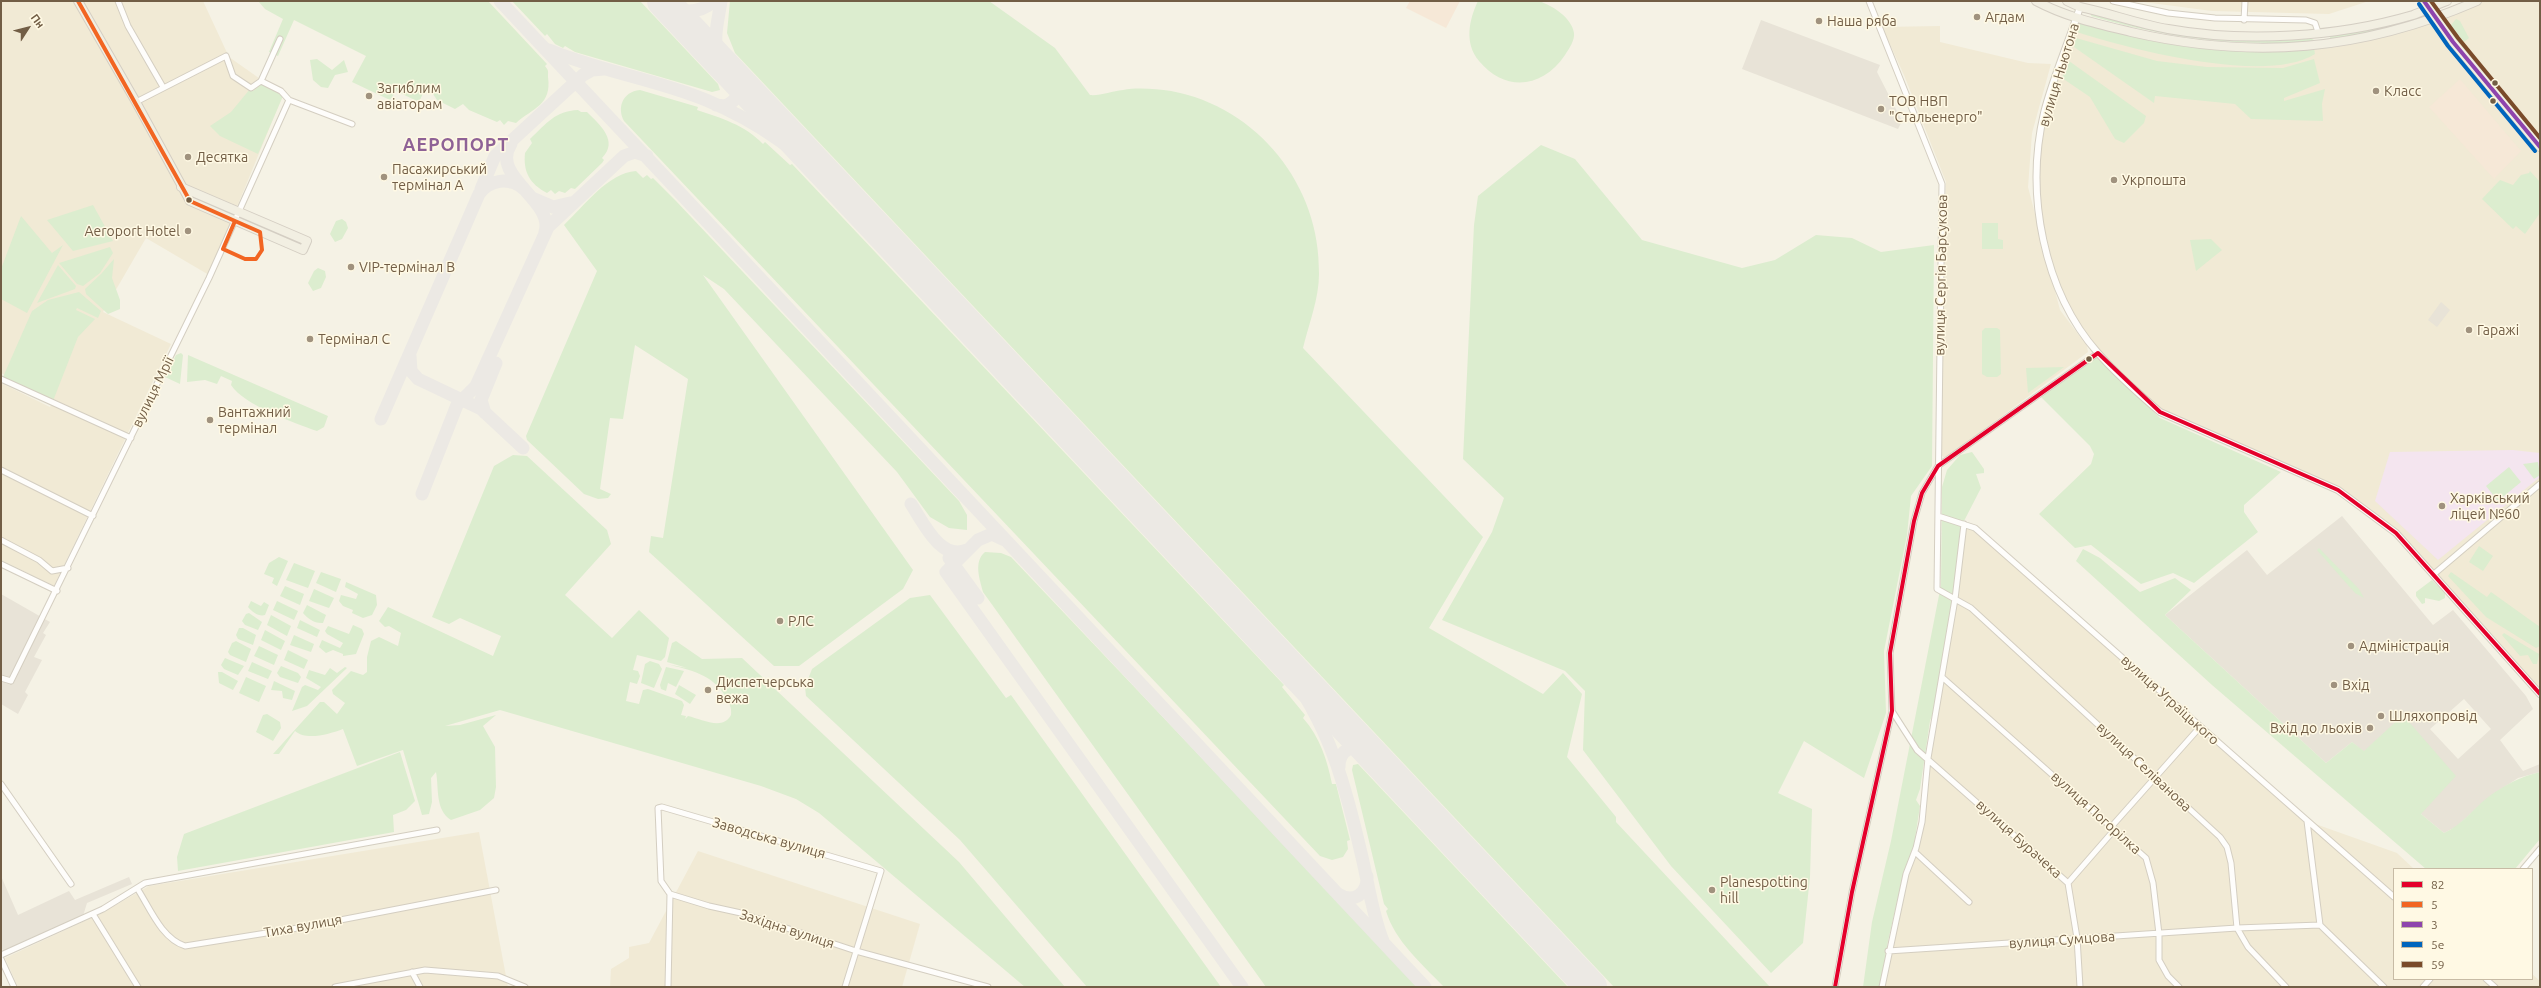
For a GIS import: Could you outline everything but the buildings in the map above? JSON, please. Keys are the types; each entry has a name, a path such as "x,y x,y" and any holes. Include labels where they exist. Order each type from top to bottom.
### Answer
{"main road":[{"path":"78,1 136,102 181,187 190,201 234,222 303,250 305,246 307,241 181,187"},
{"path":"2036,1 2076,18 2169,40 2212,46 2258,48 2319,44 2383,34 2436,19 2477,1"},
{"path":"2067,1 2168,29 2213,35 2265,36 2318,32 2380,23 2414,15 2447,1"},
{"path":"2424,1 2436,19 2540,147"},
{"path":"2318,32 2319,44"}],"street":[{"path":"118,1 128,26 163,87"},
{"name":"вулиця Сергія Барсукова","path":"1869,1 1942,184 1937,589"},
{"path":"2113,1 2168,12 2244,20 2306,20 2316,23 2318,32"},
{"path":"2244,20 2245,1"},
{"name":"вулиця Ньютона","path":"2080,4 2044,113 2036,160 2036,186 2046,246 2061,294 2067,307 2098,353 2137,392 2160,412 2338,490 2396,533 2540,694"},
{"path":"136,102 226,56 233,76 251,88 261,81 280,39"},
{"path":"261,81 281,91 289,100 352,124"},
{"name":"вулиця Мрії","path":"11,681 57,591 131,438 239,212 289,100"},
{"path":"1835,987 1852,892 1892,711 1890,653 1914,521 1922,493 1938,466 2098,353"},
{"path":"1,379 131,438"},
{"path":"1,470 93,516"},
{"path":"2434,574 2540,484"},
{"name":"вулиця Уграїцького","path":"1938,516 1975,528 2393,896"},
{"path":"1882,987 1888,951 1906,874 1915,852 1922,822 1928,758 1955,599 1964,524"},
{"path":"1,540 39,560 52,571 68,568"},
{"path":"1,564 57,591"},
{"name":"вулиця Селіванова","path":"1937,589 1971,608 2220,837 2227,847 2231,863 2237,928 2248,947 2286,987"},
{"name":"вулиця Погорілка","path":"1942,677 2114,827 2134,846 2149,864 2159,934 2159,960 2168,976 2179,987"},
{"path":"1,678 11,681"},
{"path":"1,683 11,681"},
{"name":"вулиця Бурачека","path":"1892,711 1917,750 1928,758 2068,883 2077,938 2080,987"},
{"path":"2068,883 2155,776 2200,727"},
{"path":"1,784 71,884"},
{"name":"Заводська вулиця","path":"670,894 661,881 658,808 662,807 880,871 856,951"},
{"path":"2307,821 2320,925 2384,987"},
{"path":"1,955 93,914 145,883 437,830"},
{"path":"2524,868 2540,849"},
{"path":"1915,852 1969,902"},
{"name":"Тиха вулиця","path":"137,888 167,935 176,942 185,946 304,927 496,890"},
{"path":"668,987 670,894"},
{"name":"Західна вулиця","path":"670,894 709,906 741,913 856,951 988,987"},
{"path":"93,914 138,987"},
{"name":"вулиця Сумцова","path":"1888,951 2237,928 2320,925"},
{"path":"845,987 856,951"},
{"path":"1,958 14,987"},
{"path":"335,987 425,970 498,976 525,987"},
{"path":"412,972 420,987"},
{"path":"2487,980 2495,987"}],"shaded area":[{"path":"1,1 203,1 229,57 283,95 209,275 146,238 103,312 171,344 54,586 1,560 1,383 50,407 53,401 1,373"},
{"path":"1410,1 1460,1 1446,28 1406,8"},
{"path":"2136,1 2369,1 2329,14 2212,11"},
{"path":"2477,1 2540,1 2540,694 2396,533 2338,490 2160,412 2098,353 2067,307 2048,253 2036,186 2044,113 2076,19 2169,40 2258,48 2383,34"},
{"path":"1761,20 1880,65 1877,72 1902,121 1898,129 1742,69"},
{"path":"1940,26 1940,42 2028,63 2051,64 2032,133 2028,187 2060,310 2087,346 2088,352 1947,457 1943,457 1941,453 1946,182 1904,75 1882,27"},
{"path":"2460,79 2521,151 2494,179 2429,107"},
{"path":"2441,302 2450,310 2437,327 2428,320"},
{"name":"Харківський ліцей №60","path":"2513,450 2540,453 2540,477 2438,560 2375,501 2390,452"},
{"path":"2342,516 2433,625 2453,610 2526,696 2533,709 2500,740 2523,771 2540,764 2540,772 2518,778 2488,798 2456,827 2444,833 2421,814 2403,716 2364,752 2352,742 2326,763 2165,615 2247,550 2267,575","holes":["2464,699 2491,729 2458,759 2430,729"]},
{"path":"1964,524 1975,528 2307,821 2397,853 2413,868 2393,868 2393,980 2533,980 2533,975 2540,981 2540,987 1880,987 1906,874 1916,848 1928,758"},
{"path":"1,594 50,622 43,633 46,635 34,657 42,660 25,692 28,695 18,714 1,704"},
{"path":"479,832 508,987 18,987 5,958 102,913 149,886"},
{"path":"698,851 920,924 902,987 610,987 611,969 629,958 629,947 649,943"},
{"path":"1,876 18,915 69,891 75,900 129,877 132,884 87,903 83,916 6,951 1,949"}],"green space":[{"path":"258,1 488,1 547,64 545,66 548,72 547,94 540,105 516,123 508,121 504,125 500,120 497,122 469,110 463,104 455,109 437,100 433,94 425,89 419,102 396,91 390,100 352,82 366,56 294,20 278,56 269,52 283,19 265,9"},
{"path":"512,1 640,1 718,84 720,90 712,92 575,52 565,46 563,48 555,44 547,34 545,36"},
{"path":"730,1 989,1 1055,48 1090,95 1135,89 1171,91 1202,100 1231,114 1257,133 1278,156 1296,182 1309,211 1317,242 1319,283 1316,302 1303,348 1483,537 1429,628 1543,694 1563,673 1582,694 1567,757 1616,817 1616,822 1770,987 1614,987 735,53 727,33"},
{"path":"1478,1 1539,1 1556,9 1570,22 1574,33 1574,39 1565,55 1546,75 1535,80 1523,82 1512,82 1500,78 1489,71 1479,61 1471,47 1470,24"},
{"path":"2092,13 2152,29 2192,36 2254,40 2304,38 2314,40 2301,42 2253,43 2207,40 2137,28 2091,16"},
{"path":"2413,19 2414,22 2377,31 2330,39 2330,35"},
{"path":"2456,19 2460,21 2469,38 2464,42 2451,25"},
{"path":"2081,22 2165,42 2314,48 2315,54 2293,63 2265,66 2232,65 2198,61 2162,55 2077,32"},
{"path":"2076,38 2157,61 2207,67 2283,68 2314,59 2320,83 2284,98 2284,101 2325,89 2322,104 2323,121 2251,119 2235,104 2155,96 2154,103 2074,47"},
{"path":"317,59 332,70 344,60 348,72 335,75 328,88 321,87 313,80 310,60"},
{"path":"2069,61 2146,116 2144,123 2124,143 2115,139 2090,97 2062,78"},
{"path":"262,84 283,96 258,154 220,136 210,126 231,112 250,89 253,91"},
{"path":"640,90 698,107 697,110 741,127 756,137 763,144 765,142 790,165 792,164 1284,685 1282,687 1305,715 1303,718 1314,733 1322,749 1332,784 1336,784 1350,840 1347,841 1348,849 1343,857 1332,860 1320,856 624,121 621,106 625,97 634,91"},
{"path":"578,110 581,112 587,112 602,128 608,139 609,145 607,152 602,158 604,160 602,163 575,189 571,188 565,193 559,191 555,194 551,190 547,193 536,186 529,177 525,166 525,153 532,143 530,139 557,115"},
{"path":"1541,145 1575,159 1642,240 1742,268 1775,260 1816,235 1852,238 1881,252 1934,245 1932,466 1911,496 1907,535 1884,651 1886,713 1864,778 1804,741 1778,793 1812,809 1810,877 1803,943 1771,973 1671,866 1583,750 1585,691 1565,671 1442,620 1492,532 1504,498 1463,459 1474,225 1478,196"},
{"path":"636,171 643,178 647,175 651,179 653,178 676,201 959,501 967,515 967,530 949,528 930,517 897,472 724,289 703,275 913,570 903,589 799,666 774,666 649,552 651,536 663,538 688,379 635,345 623,419 610,418 600,489 611,494 608,498 598,499 584,494 527,440 526,436 597,271 564,225 597,191 606,184 616,177"},
{"path":"2530,171 2540,182 2540,213 2525,234 2516,226 2513,229 2482,199 2500,180 2513,185 2521,175 2529,173"},
{"path":"93,205 113,241 73,251 47,220"},
{"path":"21,216 52,253 63,245 27,313 1,299 1,269"},
{"path":"342,219 346,222 348,228 342,239 335,242 330,234 336,221"},
{"path":"1982,223 1998,223 1998,239 2003,240 2003,249 1982,249"},
{"path":"2211,239 2222,250 2196,271 2190,240"},
{"path":"110,247 113,253 100,273 83,286 77,284 59,263"},
{"path":"114,259 112,278 120,300 120,309 108,314 86,294 85,289"},
{"path":"58,265 76,286 75,289 37,303"},
{"path":"318,268 325,271 326,277 321,288 313,291 308,283 314,271"},
{"path":"79,292 101,311 98,318 77,308 76,310 95,319 78,337 53,401 3,377 32,311 48,300"},
{"path":"1985,328 1997,328 2000,330 2001,374 1997,377 1987,377 1982,374 1982,331"},
{"path":"181,353 183,355 180,384 165,377 176,355"},
{"path":"188,355 328,416 324,427 317,431 270,412 247,400 231,385 232,381 221,376 217,384 205,380 187,382"},
{"path":"2095,357 2100,359 2160,418 2281,472 2244,505 2244,512 2258,532 2194,583 2173,573 2141,584 2091,545 2075,548 2039,514 2091,464 2094,454 2090,446 2040,396"},
{"path":"2064,367 2028,393 2026,368"},
{"path":"1972,452 1984,469 1984,473 1976,474 1981,488 1964,521 1959,567 1933,713 1930,721 1920,789 1916,800 1920,806 1914,845 1903,876 1888,941 1880,987 1863,987 1872,922 1891,841 1941,585 1942,487 1947,470 1960,455"},
{"path":"513,455 527,456 607,530 611,544 565,595 612,638 639,610 669,638 665,657 661,661 637,655 633,670 638,671 640,676 637,684 630,682 626,701 639,704 643,690 648,689 682,701 684,705 681,715 686,716 685,719 688,716 711,723 723,722 731,715 731,708 720,689 700,674 684,668 666,664 687,668 667,662 672,643 676,641 702,659 742,658 959,862 1065,987 1025,987 819,813 796,799 761,786 500,710 445,726 460,725 496,715 483,726 495,747 496,787 494,798 480,810 451,820 442,811 440,805 436,772 431,778 432,802 429,814 422,815 403,750 357,766 343,729 318,736 305,736 295,731 279,754 273,754 320,702 324,702 337,714 345,703 333,694 332,690 351,671 363,675 367,672 367,657 371,641 379,637 398,646 401,633 389,626 385,627 379,621 388,607 493,656 501,636 460,618 449,624 432,617 494,466"},
{"path":"2538,462 2540,475 2534,479 2523,464"},
{"path":"2509,467 2521,482 2498,501 2486,486"},
{"path":"2479,546 2493,556 2483,571 2469,562"},
{"path":"2319,548 2359,589 2364,598 2355,593 2317,550"},
{"path":"2083,549 2100,558 2140,592 2175,578 2191,590 2165,615 2326,763 2352,742 2364,751 2403,715 2456,776 2421,814 2444,833 2456,826 2487,798 2500,789 2526,776 2540,772 2540,839 2516,868 2425,868 2212,685 2076,561"},
{"path":"985,552 1001,553 1011,557 1419,987 1266,987 983,592 978,566 981,556"},
{"path":"279,557 288,561 277,586 272,583 274,578 264,574 269,563"},
{"path":"294,563 315,571 308,588 286,580"},
{"path":"321,572 341,579 336,592 316,583"},
{"path":"2451,572 2487,597 2491,592 2540,627 2540,646 2536,648 2486,617 2448,576"},
{"path":"2432,580 2445,593 2445,598 2439,601 2425,598 2425,603 2422,604 2416,596 2416,592"},
{"path":"346,582 376,595 377,605 372,615 363,618 352,613 353,610 343,606 339,601 341,595 356,599 358,594 345,587"},
{"path":"285,586 304,594 300,605 280,596"},
{"path":"314,589 334,598 329,608 309,601"},
{"path":"930,595 1006,698 1011,695 1221,987 1087,987 960,840 806,696 805,687 812,669 910,598"},
{"path":"251,601 261,606 264,602 269,605 265,615 258,615 248,607"},
{"path":"277,601 298,611 294,620 273,610"},
{"path":"307,605 326,615 323,623 314,622 303,613"},
{"path":"249,613 262,622 258,630 245,625 242,621 246,614"},
{"path":"271,615 291,626 287,636 267,625"},
{"path":"300,620 320,630 317,637 297,628"},
{"path":"353,625 362,629 364,634 356,654 343,656 343,654 333,650 326,653 319,647 322,640 340,648 343,643 327,634 325,631 328,626 349,634"},
{"path":"239,628 243,628 256,635 253,645 238,639 236,635"},
{"path":"265,630 285,641 281,650 261,640"},
{"path":"2504,633 2539,654 2537,664 2533,664 2528,655 2520,656 2502,635"},
{"path":"294,635 314,644 311,652 290,645"},
{"path":"236,641 251,649 246,662 230,655 228,652 232,643"},
{"path":"259,646 278,655 274,665 254,656"},
{"path":"288,650 308,660 304,669 284,660"},
{"path":"225,658 244,666 238,675 224,669 221,665"},
{"path":"650,661 659,664 662,669 654,688 641,683 645,664"},
{"path":"252,662 272,671 268,679 248,671"},
{"path":"281,666 298,673 301,677 298,683 280,677 277,673"},
{"path":"345,667 347,668 307,706 292,711 302,687 305,685 318,690 321,687 306,678 309,670 325,675 330,668 337,673"},
{"path":"666,667 684,671 676,687 668,683 666,691 661,689 660,685"},
{"path":"218,672 222,672 238,681 233,690 219,683"},
{"path":"246,677 266,686 259,702 239,693"},
{"path":"274,681 295,691 292,700 283,698 282,691 271,690"},
{"path":"679,685 696,695 690,704 675,694"},
{"path":"267,714 280,722 281,728 273,741 256,732 263,715"},
{"path":"400,752 415,801 406,810 393,815 394,832 178,871 177,857 184,834"},
{"path":"1358,764 1568,987 1444,987 1418,960 1402,942 1390,922 1386,911 1388,909 1384,904 1352,770 1353,765"}],"taxiway":[{"path":"500,1 1425,987"},
{"path":"670,8 682,11 693,11 704,8 714,1"},
{"path":"721,1 716,32 716,47 721,62"},
{"path":"549,50 587,64 667,86 727,109 763,129 779,140 844,193"},
{"path":"481,189 495,156 583,75 592,70 604,69"},
{"path":"716,105 725,106 733,101 738,91 738,83 736,79"},
{"path":"511,144 507,156 508,167 541,210 546,221 545,232"},
{"path":"422,494 457,405 476,386 548,227 624,156 635,152 647,156"},
{"path":"381,419 479,194 488,185 500,181 512,182 524,189"},
{"path":"532,198 553,207 570,203"},
{"path":"410,356 411,371 418,379 479,408"},
{"path":"485,413 481,400 496,363"},
{"path":"479,407 523,448"},
{"path":"911,504 927,530 941,545 949,550 958,552 967,550"},
{"path":"1005,540 992,534 978,540 946,572 1242,987"},
{"path":"949,558 978,598"},
{"path":"1271,647 1290,672 1305,696 1329,744 1347,795 1373,909 1383,941"},
{"path":"1339,767 1342,756 1348,749 1358,748 1369,751"},
{"path":"1338,894 1349,898 1358,896 1365,888 1367,876"}],"runway":[{"path":"663,1 1591,987"}],"transit line":[{"name":"5","path":"78,1 190,201 235,221"},
{"name":"3","path":"2424,1 2453,42 2540,147"},
{"name":"59","path":"2431,1 2458,38 2540,138"},
{"name":"5е","path":"2419,4 2448,46 2535,151"},
{"name":"5","path":"235,221 260,232 262,250 256,259 245,259 223,249 235,221"},
{"name":"82","path":"1835,987 1852,892 1892,711 1890,653 1914,521 1922,493 1938,466 2098,353 2160,412 2338,490 2396,533 2540,694"}],"place":[{"name":"Агдам","path":"1977,17"},
{"name":"Наша ряба","path":"1819,21"},
{"name":"Класс","path":"2376,91"},
{"name":"Загиблим авіаторам","path":"369,96"},
{"name":"ТОВ НВП \"Стальенерго\"","path":"1881,109"},
{"name":"Десятка","path":"188,157"},
{"name":"Пасажирський термінал A","path":"384,177"},
{"name":"Укрпошта","path":"2114,180"},
{"name":"Aeroport Hotel","path":"188,231"},
{"name":"VIP-термінал B","path":"351,267"},
{"name":"Гаражі","path":"2469,330"},
{"name":"Термінал C","path":"310,339"},
{"name":"Вантажний термінал","path":"210,420"},
{"name":"Харківський ліцей №60","path":"2442,506"},
{"name":"РЛС","path":"780,621"},
{"name":"Адміністрація","path":"2351,646"},
{"name":"Вхід","path":"2334,685"},
{"name":"Диспетчерська вежа","path":"708,690"},
{"name":"Шляхопровід","path":"2381,716"},
{"name":"Вхід до льохів","path":"2370,728"},
{"name":"Planespotting hill","path":"1712,890"}],"district":[{"name":"АЕРОПОРТ","path":"456,145"}]}
